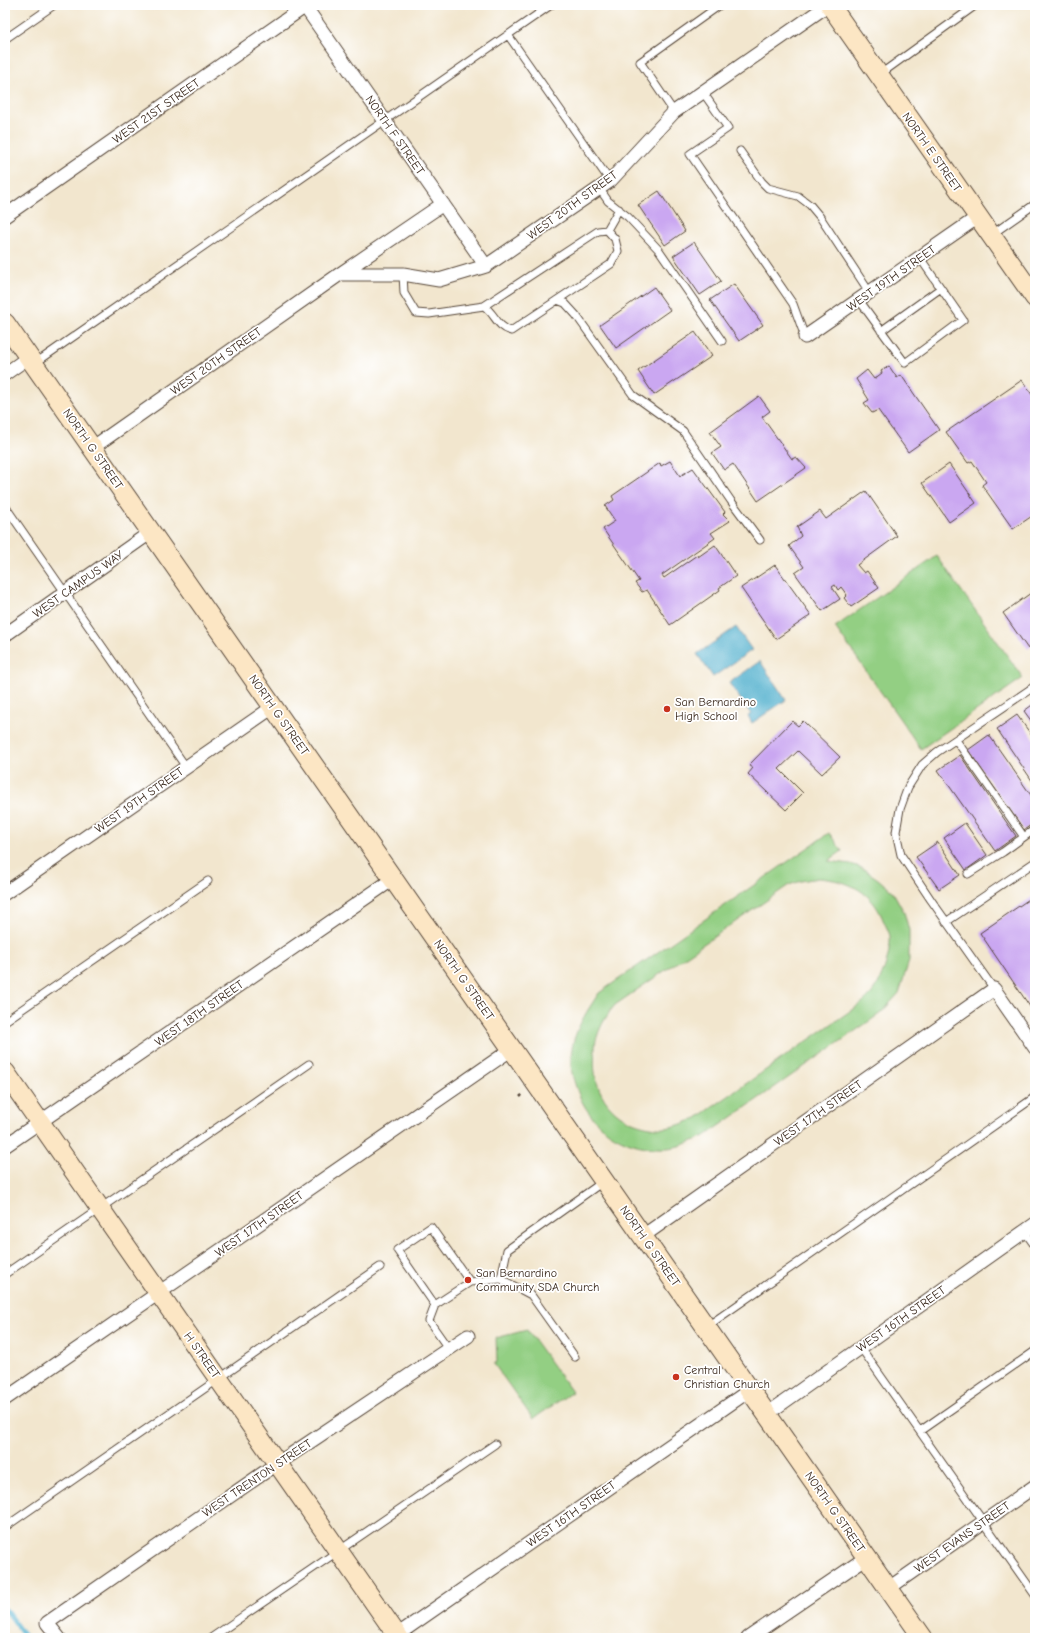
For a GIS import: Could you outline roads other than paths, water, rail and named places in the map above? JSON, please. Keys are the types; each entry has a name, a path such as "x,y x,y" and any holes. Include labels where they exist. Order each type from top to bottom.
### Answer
{"street":[{"name":"NORTH F STREET","path":"305,5 486,266"},
{"name":"WEST 21ST STREET","path":"5,216 305,5"},
{"name":"WEST 20TH STREET","path":"340,274 403,274 440,280 486,266 610,180 674,112 702,91 829,5"},
{"name":"NORTH E STREET","path":"829,5 1035,298"},
{"name":"WEST 20TH STREET","path":"92,448 340,274 443,204"},
{"name":"WEST 19TH STREET","path":"805,337 978,218"},
{"name":"NORTH G STREET","path":"5,323 923,1638"},
{"path":"5,374 31,360"},
{"name":"WEST CAMPUS WAY","path":"5,635 151,532"},
{"name":"WEST 19TH STREET","path":"5,893 273,707"},
{"name":"WEST 18TH STREET","path":"5,1146 393,879"},
{"path":"994,989 1034,1044"},
{"name":"WEST 17TH STREET","path":"643,1236 994,989"},
{"name":"WEST 17TH STREET","path":"5,1399 512,1049"},
{"name":"H STREET","path":"5,1072 219,1379 396,1637"},
{"name":"WEST 16TH STREET","path":"767,1414 1030,1228"},
{"name":"WEST TRENTON STREET","path":"59,1638 47,1623 277,1464 468,1336"},
{"name":"WEST 16TH STREET","path":"396,1637 750,1390"},
{"name":"WEST EVANS STREET","path":"889,1588 1035,1486"},
{"path":"748,1638 762,1634 866,1557"}],"lane":[{"path":"5,39 54,5"},
{"path":"31,360 551,5"},
{"path":"674,112 640,62 720,5"},
{"path":"879,75 976,5"},
{"path":"508,35 610,180"},
{"path":"702,91 728,128 690,154 793,304 805,337"},
{"path":"740,151 768,188 798,196 810,205 870,292"},
{"path":"599,188 608,201 628,217 659,250 722,341"},
{"path":"990,235 1035,204"},
{"path":"403,274 404,293 416,313 428,314 484,306 598,231 606,230 619,210"},
{"path":"484,306 489,310 502,328 511,331 611,264 618,251 615,239 606,230"},
{"path":"859,300 905,363 963,320 920,258"},
{"path":"882,331 941,288"},
{"path":"557,300 564,303 576,316 633,395 683,431 730,501 760,540"},
{"path":"5,506 186,767"},
{"path":"994,989 946,922 901,855 896,832 900,809 908,787 922,765 938,752 1035,686"},
{"path":"956,740 1024,837"},
{"path":"968,874 1035,830"},
{"path":"946,922 1035,862"},
{"path":"5,1021 208,881"},
{"path":"5,1274 309,1064"},
{"path":"706,1327 1035,1097"},
{"path":"501,1279 507,1250 604,1181"},
{"path":"435,1305 397,1250 431,1227 470,1282"},
{"path":"1030,1228 1035,1246"},
{"path":"5,1527 380,1267"},
{"path":"448,1348 429,1321 435,1305 470,1282 501,1279 531,1295 576,1357"},
{"path":"860,1348 1035,1595"},
{"path":"920,1431 1035,1351"},
{"path":"211,1638 495,1444"}],"water":[{"path":"736,627 752,650 713,677 697,654"},
{"path":"760,661 786,700 752,723 748,716 751,714 729,683"}],"waterway":[{"path":"5,1609 26,1638"}],"place":[{"name":"San Bernardino High School","path":"667,709"},
{"name":"San Bernardino Community SDA Church","path":"468,1280"},
{"name":"Central Christian Church","path":"676,1377"}]}
